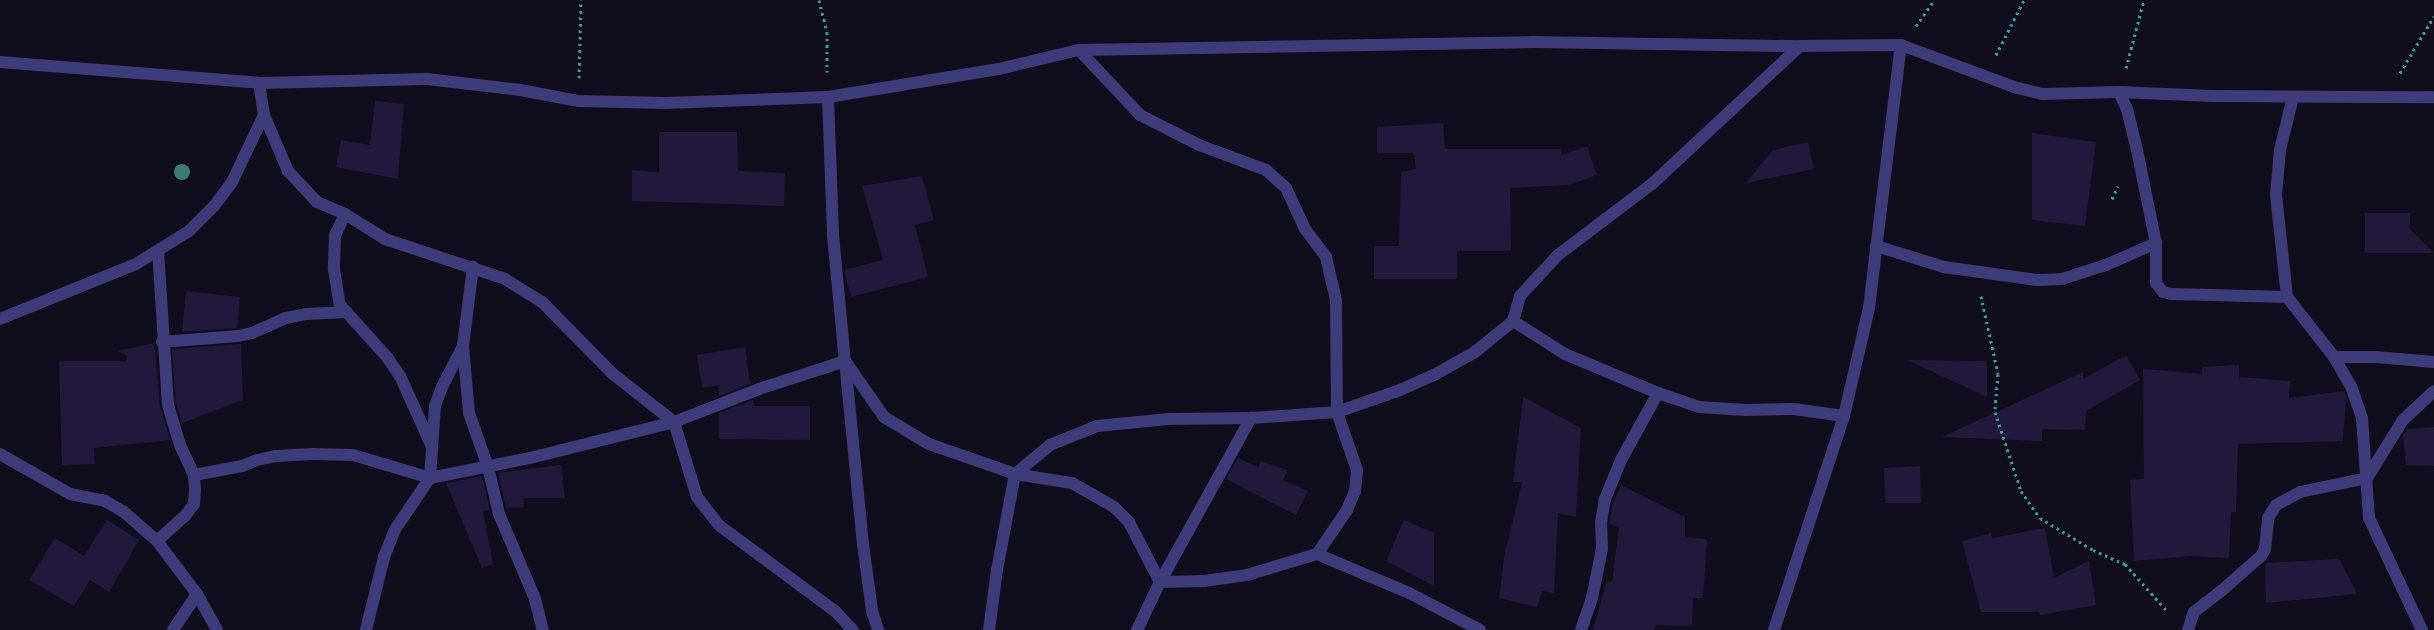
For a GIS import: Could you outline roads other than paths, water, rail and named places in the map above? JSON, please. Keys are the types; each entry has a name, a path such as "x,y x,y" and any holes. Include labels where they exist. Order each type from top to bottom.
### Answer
{"street":[{"path":"0,62 259,83 427,79 520,90 578,101 666,103 828,98 999,69 1079,50 1533,42 1800,46 1901,45 2014,87 2042,94 2120,92 2293,98 2434,97"},
{"path":"1774,630 1844,416 1869,308 1901,45"},
{"path":"989,630 997,570 1015,474 1050,445 1097,426 1169,419 1251,418 1337,412 1400,390 1434,375 1475,352 1513,320 1520,296 1558,255 1652,184 1800,46"},
{"path":"1079,50 1140,115 1200,145 1248,161 1266,170 1286,188 1305,229 1326,257 1336,300 1337,412 1357,470 1355,491 1347,510 1317,554 1248,575 1204,581 1160,582"},
{"path":"259,83 264,114 288,171 317,202 345,214 386,239 505,278 542,302 613,374 674,422 697,496 720,526 835,611 854,630"},
{"path":"2120,92 2127,109 2137,150 2156,243 2156,283 2163,292 2172,294 2287,297"},
{"path":"828,98 833,235 863,544 872,611 878,630"},
{"path":"2293,98 2280,150 2276,194 2287,297 2334,358 2351,386 2362,418 2369,518 2422,630"},
{"path":"0,319 136,264 158,252 188,231 214,206 232,182 264,114"},
{"path":"345,214 335,235 334,269 340,305 400,376 433,449"},
{"path":"1876,246 1944,267 2037,280 2062,279 2106,265 2156,243"},
{"path":"157,541 178,523 194,504 194,475 180,445 168,404 162,342 158,252"},
{"path":"472,267 463,346 469,413 488,467 499,514 535,599 543,630"},
{"path":"162,342 238,336 252,333 286,318 306,314 347,312"},
{"path":"1513,320 1566,354 1658,393 1699,407 1746,410 1794,409 1844,416"},
{"path":"366,630 384,557 396,528 430,478 435,406 442,387 463,346"},
{"path":"2334,358 2376,357 2434,362"},
{"path":"194,475 276,456 352,454 430,478 488,467 674,422 759,389 845,361"},
{"path":"845,361 884,417 929,444 1015,474 1072,483 1114,507 1129,522 1160,582"},
{"path":"2188,629 2194,612 2261,556 2264,549 2268,518 2276,505 2300,492 2367,478 2403,420 2434,391"},
{"path":"1581,630 1592,598 1602,549 1601,523 1604,499 1621,460 1658,393"},
{"path":"1137,630 1160,582 1251,418"},
{"path":"0,454 70,494 105,501 124,512 157,541 198,594 216,630"},
{"path":"1317,554 1409,593 1480,630"},
{"path":"173,630 198,594"}]}
